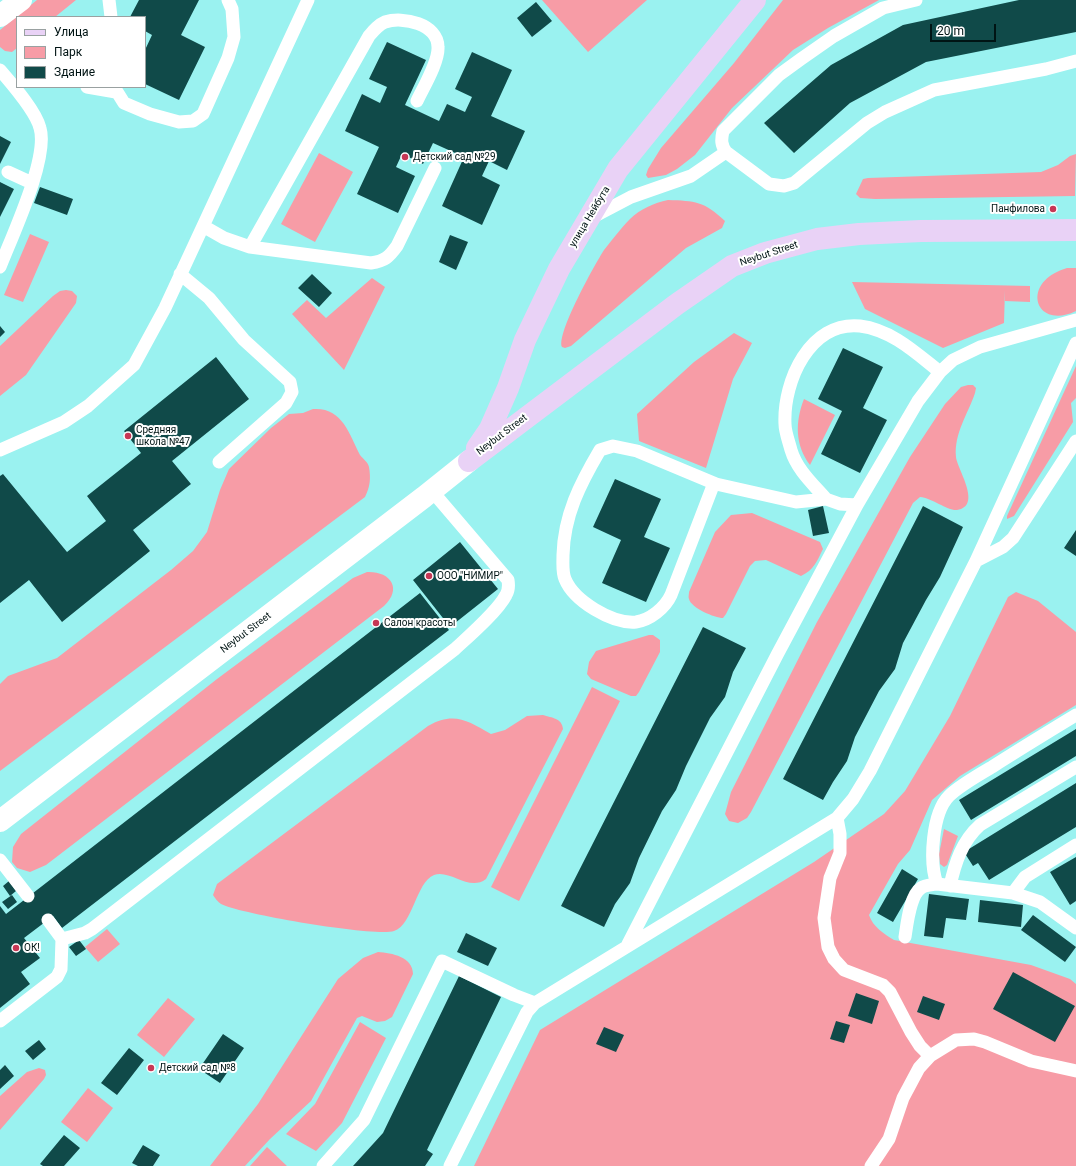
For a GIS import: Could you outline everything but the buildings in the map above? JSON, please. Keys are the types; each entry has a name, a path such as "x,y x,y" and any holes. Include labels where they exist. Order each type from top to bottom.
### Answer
{"main road":[{"name":"улица Нейбута","path":"469,461 490,429 508,388 525,340 559,269 618,169 755,0"},
{"name":"Neybut Street","path":"469,461 676,304 732,266 765,253 817,240 859,234 921,231 1076,230"}],"street":[{"path":"0,16 21,0"},
{"name":"Neybut Street","path":"0,822 432,491 469,461"}],"lane":[{"path":"109,0 111,16"},
{"path":"101,88 115,89 124,103 150,114 179,122 193,121 203,114 228,58 234,37 232,9 228,0"},
{"path":"0,450 64,422 88,406 134,365 165,308 308,0"},
{"path":"916,0 883,8 834,36 779,75 723,131 721,139 722,146 726,152 769,184 784,186 794,183 867,123 885,112 934,90 1046,69 1076,61"},
{"path":"250,247 369,36 379,25 404,19 432,31 438,43 438,55 417,101"},
{"path":"0,70 31,110 40,128 42,146 38,168 0,267"},
{"path":"587,220 631,197 691,176 726,152"},
{"path":"203,226 224,238 250,247 371,263 383,261 390,257 397,246 435,168"},
{"path":"8,172 32,183"},
{"path":"180,274 210,298 244,340 290,382 292,392 286,403 219,462"},
{"path":"628,944 773,662 857,505 918,401 940,372 953,360 980,347 1076,320"},
{"path":"826,499 798,466 791,452 785,425 786,398 798,363 810,346 832,330 846,326 861,326 874,329 897,338 940,372"},
{"path":"450,1166 527,1012 535,1003 628,944 837,818 853,799 865,782 976,560 1076,343"},
{"path":"976,560 1003,548 1013,538 1076,441"},
{"path":"714,483 671,595 667,604 658,612 636,622 615,618 588,606 573,591 565,579 563,570 564,536 571,506 584,478 600,450 613,446 637,451 714,483 796,502 826,499 840,504 857,505"},
{"path":"62,939 85,933 92,929 455,649 479,626 506,596 509,587 508,580 432,491"},
{"path":"937,884 932,868 932,853 939,815 949,796 973,778 1076,715"},
{"path":"950,886 956,861 971,833 980,825 1076,767"},
{"path":"837,818 840,834 840,853 830,878 824,918 828,947 834,959 844,970 883,985 890,992 911,1032 920,1046 930,1056"},
{"path":"1013,893 1026,877 1076,846"},
{"path":"0,860 28,896"},
{"path":"904,937 911,908 917,892 922,886 937,884 1013,893 1040,902 1073,921"},
{"path":"0,1021 57,977 61,969 62,939 48,920"},
{"path":"323,1166 364,1120 442,961 514,995 535,1003"},
{"path":"870,1166 888,1139 903,1098 919,1068 930,1056 956,1040 974,1039 1030,1060 1076,1071"}],"green space":[{"path":"37,0 76,0 56,16 17,16"},
{"path":"542,0 647,0 588,52"},
{"path":"783,0 879,0 828,28 793,50 732,108 695,155 677,169 666,175 648,178 646,175 648,169 661,148 734,63"},
{"path":"16,17 16,49 12,52 5,51 0,47 0,30"},
{"path":"319,153 353,172 315,242 281,224"},
{"path":"1076,154 1075,196 875,199 860,198 856,194 863,179 868,178 1041,172 1058,165 1070,156"},
{"path":"668,200 699,203 711,209 725,221 722,228 686,248 571,346 565,348 562,347 562,340 570,314 585,283 604,250 634,215 648,207"},
{"path":"30,234 49,242 23,302 4,295"},
{"path":"1067,268 1076,268 1076,311 1062,315 1051,315 1042,310 1038,302 1038,293 1042,283 1052,275"},
{"path":"372,278 385,287 344,370 292,314 307,300 326,318"},
{"path":"852,282 1030,286 1030,302 1005,301 1005,290 1004,323 943,348 865,309"},
{"path":"60,291 72,291 77,296 76,303 26,375 0,396 0,346 53,296"},
{"path":"734,333 752,343 733,379 706,468 639,441 637,414 694,362"},
{"path":"1076,366 1076,398 1071,403 1073,422 1014,516 1007,519 1007,516"},
{"path":"973,385 976,388 959,432 956,457 967,486 968,502 964,507 957,510 949,509 920,497 913,503 751,812 747,818 738,823 729,821 725,814 731,792 817,622 910,457 945,404 961,387"},
{"path":"804,399 835,415 810,465 801,449 798,433 799,416"},
{"path":"313,409 331,412 338,417 348,430 360,455 367,462 369,467 370,483 365,497 0,771 0,684 8,676 57,658 171,570 193,551 207,532 220,490 229,469 271,428 289,414 303,413"},
{"path":"752,513 820,542 823,549 812,568 801,576 766,560 755,561 750,566 723,618 704,612 694,606 691,602 689,592 715,532 731,515"},
{"path":"367,572 382,574 391,582 393,593 384,606 46,865 30,872 17,868 12,862 13,847 21,834 217,679 353,578"},
{"path":"1016,592 1038,601 1076,632 1076,705 960,776 932,800 910,850 898,864 869,915 876,927 894,940 1031,965 1070,979 1076,984 1076,1166 474,1166 540,1030 814,862 884,814 905,791 950,716 1008,597"},
{"path":"653,635 660,640 660,652 636,696 631,696 591,679 587,674 589,662 596,651"},
{"path":"592,687 620,701 519,901 491,887"},
{"path":"543,715 559,721 563,729 486,879 473,883 446,875 434,875 428,879 418,894 406,921 394,931 362,931 279,919 221,904 213,895 217,884 428,726 446,719 461,720 475,725 491,734 505,730 527,716"},
{"path":"944,829 958,836 947,865 944,867 940,864 939,854"},
{"path":"107,929 120,944 98,962 85,947"},
{"path":"378,952 389,953 401,957 410,964 412,968 413,974 392,1017 385,1021 377,1022 362,1016 357,1018 311,1101 270,1139 245,1166 210,1166 258,1104 338,979 363,958"},
{"path":"168,998 195,1019 164,1057 137,1035"},
{"path":"360,1022 386,1038 342,1123 316,1151 286,1134 315,1104"},
{"path":"39,1068 45,1070 46,1075 44,1079 0,1130 0,1096 27,1072"},
{"path":"88,1088 113,1108 87,1142 61,1122"},
{"path":"267,1147 287,1166 250,1166"}],"place":[{"name":"Детский сад №29","path":"405,157"},
{"name":"Панфилова","path":"1053,209"},
{"name":"Средняя школа №47","path":"128,436"},
{"name":"ООО \"НИМИР\"","path":"429,576"},
{"name":"Салон красоты","path":"376,623"},
{"name":"ОК!","path":"16,948"},
{"name":"Детский сад №8","path":"151,1068"}]}
